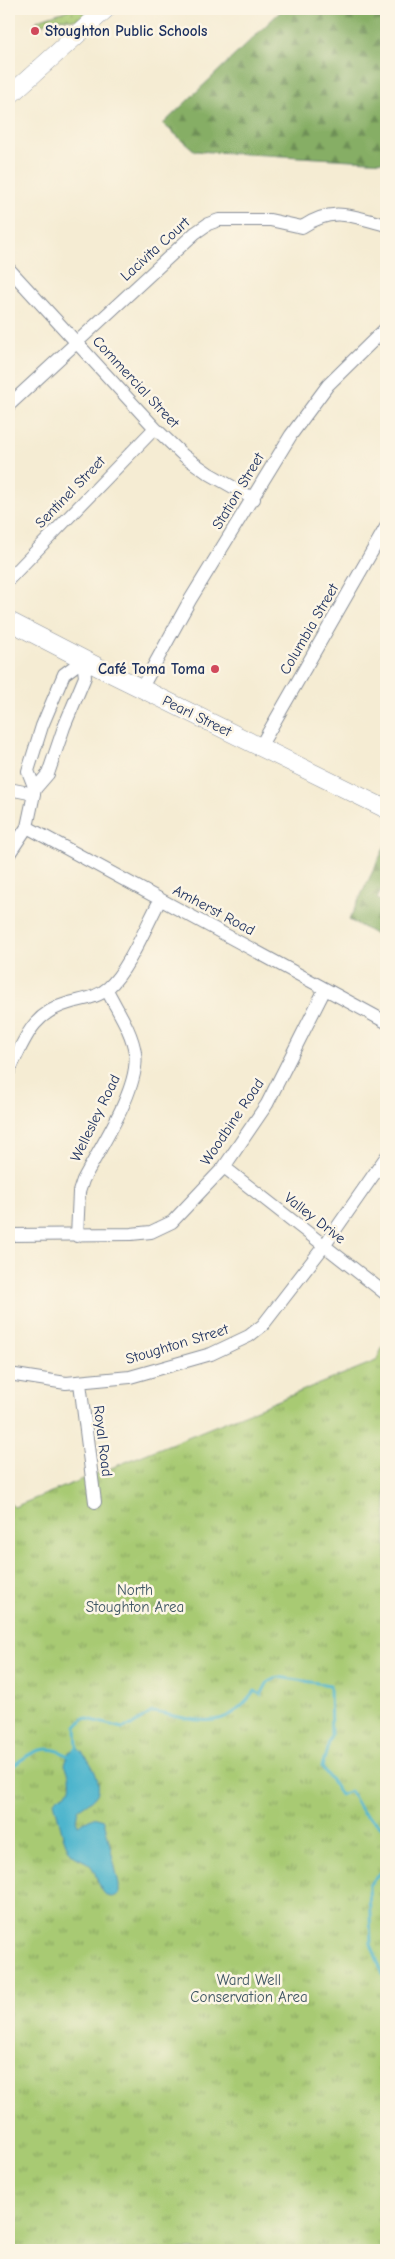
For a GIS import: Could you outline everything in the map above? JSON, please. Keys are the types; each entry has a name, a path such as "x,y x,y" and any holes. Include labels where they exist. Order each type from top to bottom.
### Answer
{"main road":[{"path":"9,96 106,9"},
{"name":"Pearl Street","path":"9,621 83,660 386,809"}],"street":[{"name":"Lacivita Court","path":"9,405 195,233 213,222 270,220 302,227 320,216 334,213 386,225"},
{"name":"Commercial Street","path":"9,269 155,428 184,456 208,473 254,498"},
{"name":"Station Street","path":"140,688 190,600 291,435 328,385 386,328"},
{"name":"Sentinel Street","path":"9,579 155,428"},
{"name":"Columbia Street","path":"260,747 386,527"},
{"path":"9,854 26,828 35,791 48,774 64,727 85,677 83,660 64,674 42,726 28,771 35,791"},
{"path":"9,789 35,791"},
{"name":"Amherst Road","path":"26,828 386,1022"},
{"path":"9,1071 29,1032 40,1017 61,1006 98,996 107,990 120,976 160,900"},
{"name":"Woodbine Road","path":"9,1235 77,1236 151,1232 172,1222 224,1167 267,1104 326,989"},
{"name":"Wellesley Road","path":"77,1236 79,1192 83,1180 130,1090 135,1072 136,1062 133,1044 107,990"},
{"name":"Stoughton Street","path":"9,1374 37,1380 80,1383 130,1377 211,1354 250,1336 263,1325 324,1246 386,1158"},
{"name":"Valley Drive","path":"224,1167 386,1294"},
{"name":"Royal Road","path":"80,1383 95,1502"}],"green space":[{"path":"71,9 90,9 77,20 59,19 51,20 43,25 39,21 34,24 38,20"},
{"path":"283,9 386,9 386,162 195,151 163,124"},
{"path":"386,844 386,882 377,899 386,904 386,940 349,920"},
{"path":"386,1340 386,2250 9,2250 9,1502 14,1507 376,1361"}],"water":[{"path":"77,1748 90,1762 98,1782 98,1789 93,1799 78,1810 76,1820 78,1825 93,1817 104,1820 119,1884 119,1894 113,1897 104,1893 91,1866 71,1853 62,1832 54,1801 69,1789 70,1779 65,1765 69,1752"}],"waterway":[{"path":"74,1750 77,1748 76,1727 84,1718 122,1728 131,1726 152,1712 195,1720 216,1720 236,1711 255,1691 261,1695 268,1682 278,1677 330,1685 331,1735 322,1767 341,1795 350,1791 362,1812 383,1828 386,1839"},
{"path":"9,1769 23,1758 44,1749 52,1749 68,1756 70,1755"},
{"path":"386,1867 369,1885 371,1944 386,1982"}],"place":[{"name":"Stoughton Public Schools","path":"35,31"},
{"name":"Café Toma Toma","path":"215,669"}],"park label":[{"name":"North Stoughton Area","path":"135,1598"},
{"name":"Ward Well Conservation Area","path":"249,1988"}]}
